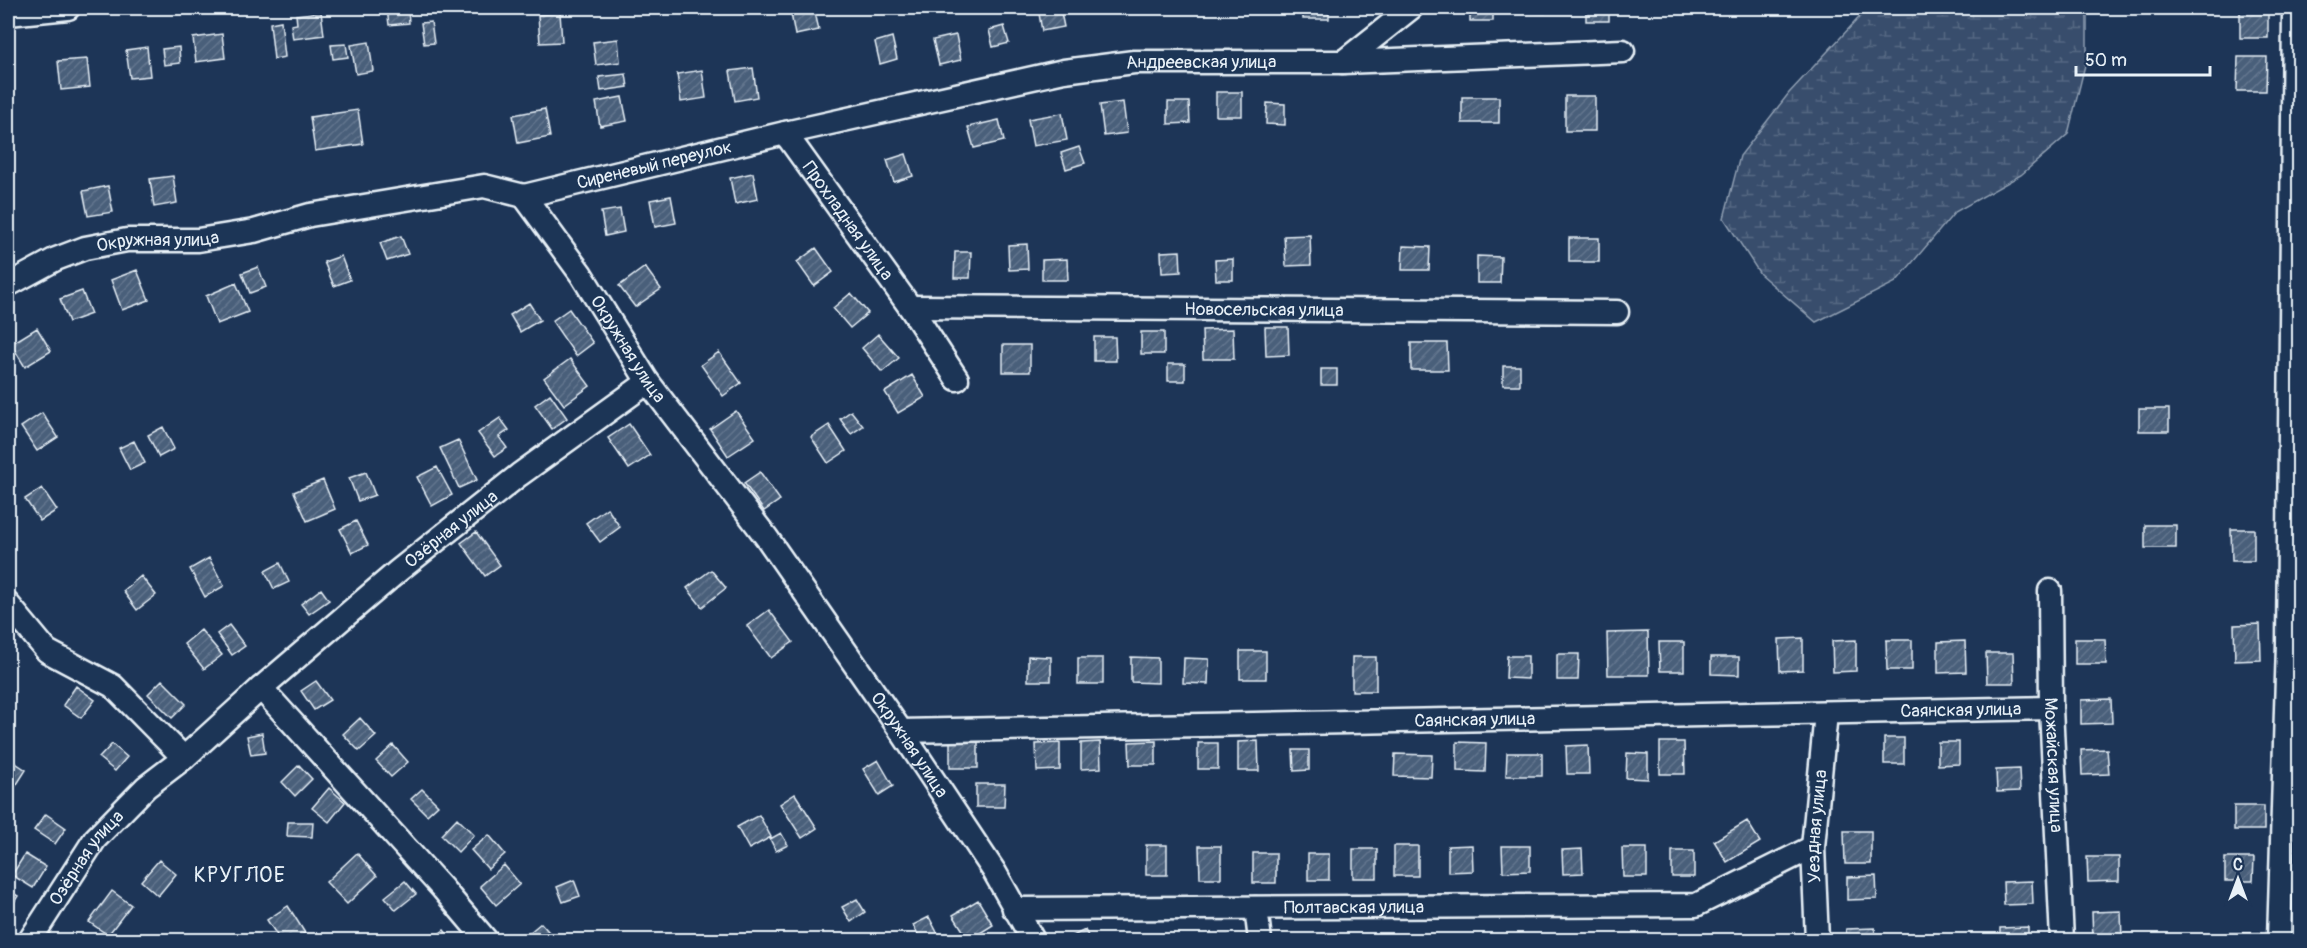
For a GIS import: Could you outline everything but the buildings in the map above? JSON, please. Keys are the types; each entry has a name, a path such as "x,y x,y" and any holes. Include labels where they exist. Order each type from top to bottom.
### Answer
{"street":[{"path":"8,14 68,8"},
{"path":"1343,62 1411,8"},
{"path":"2279,940 2294,644 2294,11"},
{"name":"Андреевская улица","path":"785,134 1064,71 1134,62 1343,62 1623,51"},
{"name":"Сиреневый переулок","path":"524,196 785,134"},
{"name":"Прохладная улица","path":"785,134 910,307 957,379"},
{"name":"Окружная улица","path":"8,285 56,259 85,248 127,240 198,240 243,233 310,215 484,186 524,196 581,274 648,382 767,538 901,731 994,871 1033,940"},
{"name":"Новосельская улица","path":"910,307 1617,312"},
{"name":"Озёрная улица","path":"30,940 95,839 146,787 184,758 261,688 398,571 519,475 648,382"},
{"name":"Можайская улица","path":"2050,591 2051,708 2062,940"},
{"path":"8,604 47,651 113,687 184,758"},
{"path":"261,688 443,889 486,940"},
{"name":"Саянская улица","path":"901,731 2051,708"},
{"name":"Уездная улица","path":"1817,940 1813,847 1826,713"},
{"name":"Полтавская улица","path":"1014,909 1695,905 1813,847"},
{"path":"1256,908 1260,940"}],"green space":[{"path":"1868,8 2087,8 2087,57 2068,134 2021,175 1955,212 1896,282 1816,322 1760,274 1724,218 1740,156 1789,93"}],"district":[{"name":"КРУГЛОЕ","path":"240,875"}]}
